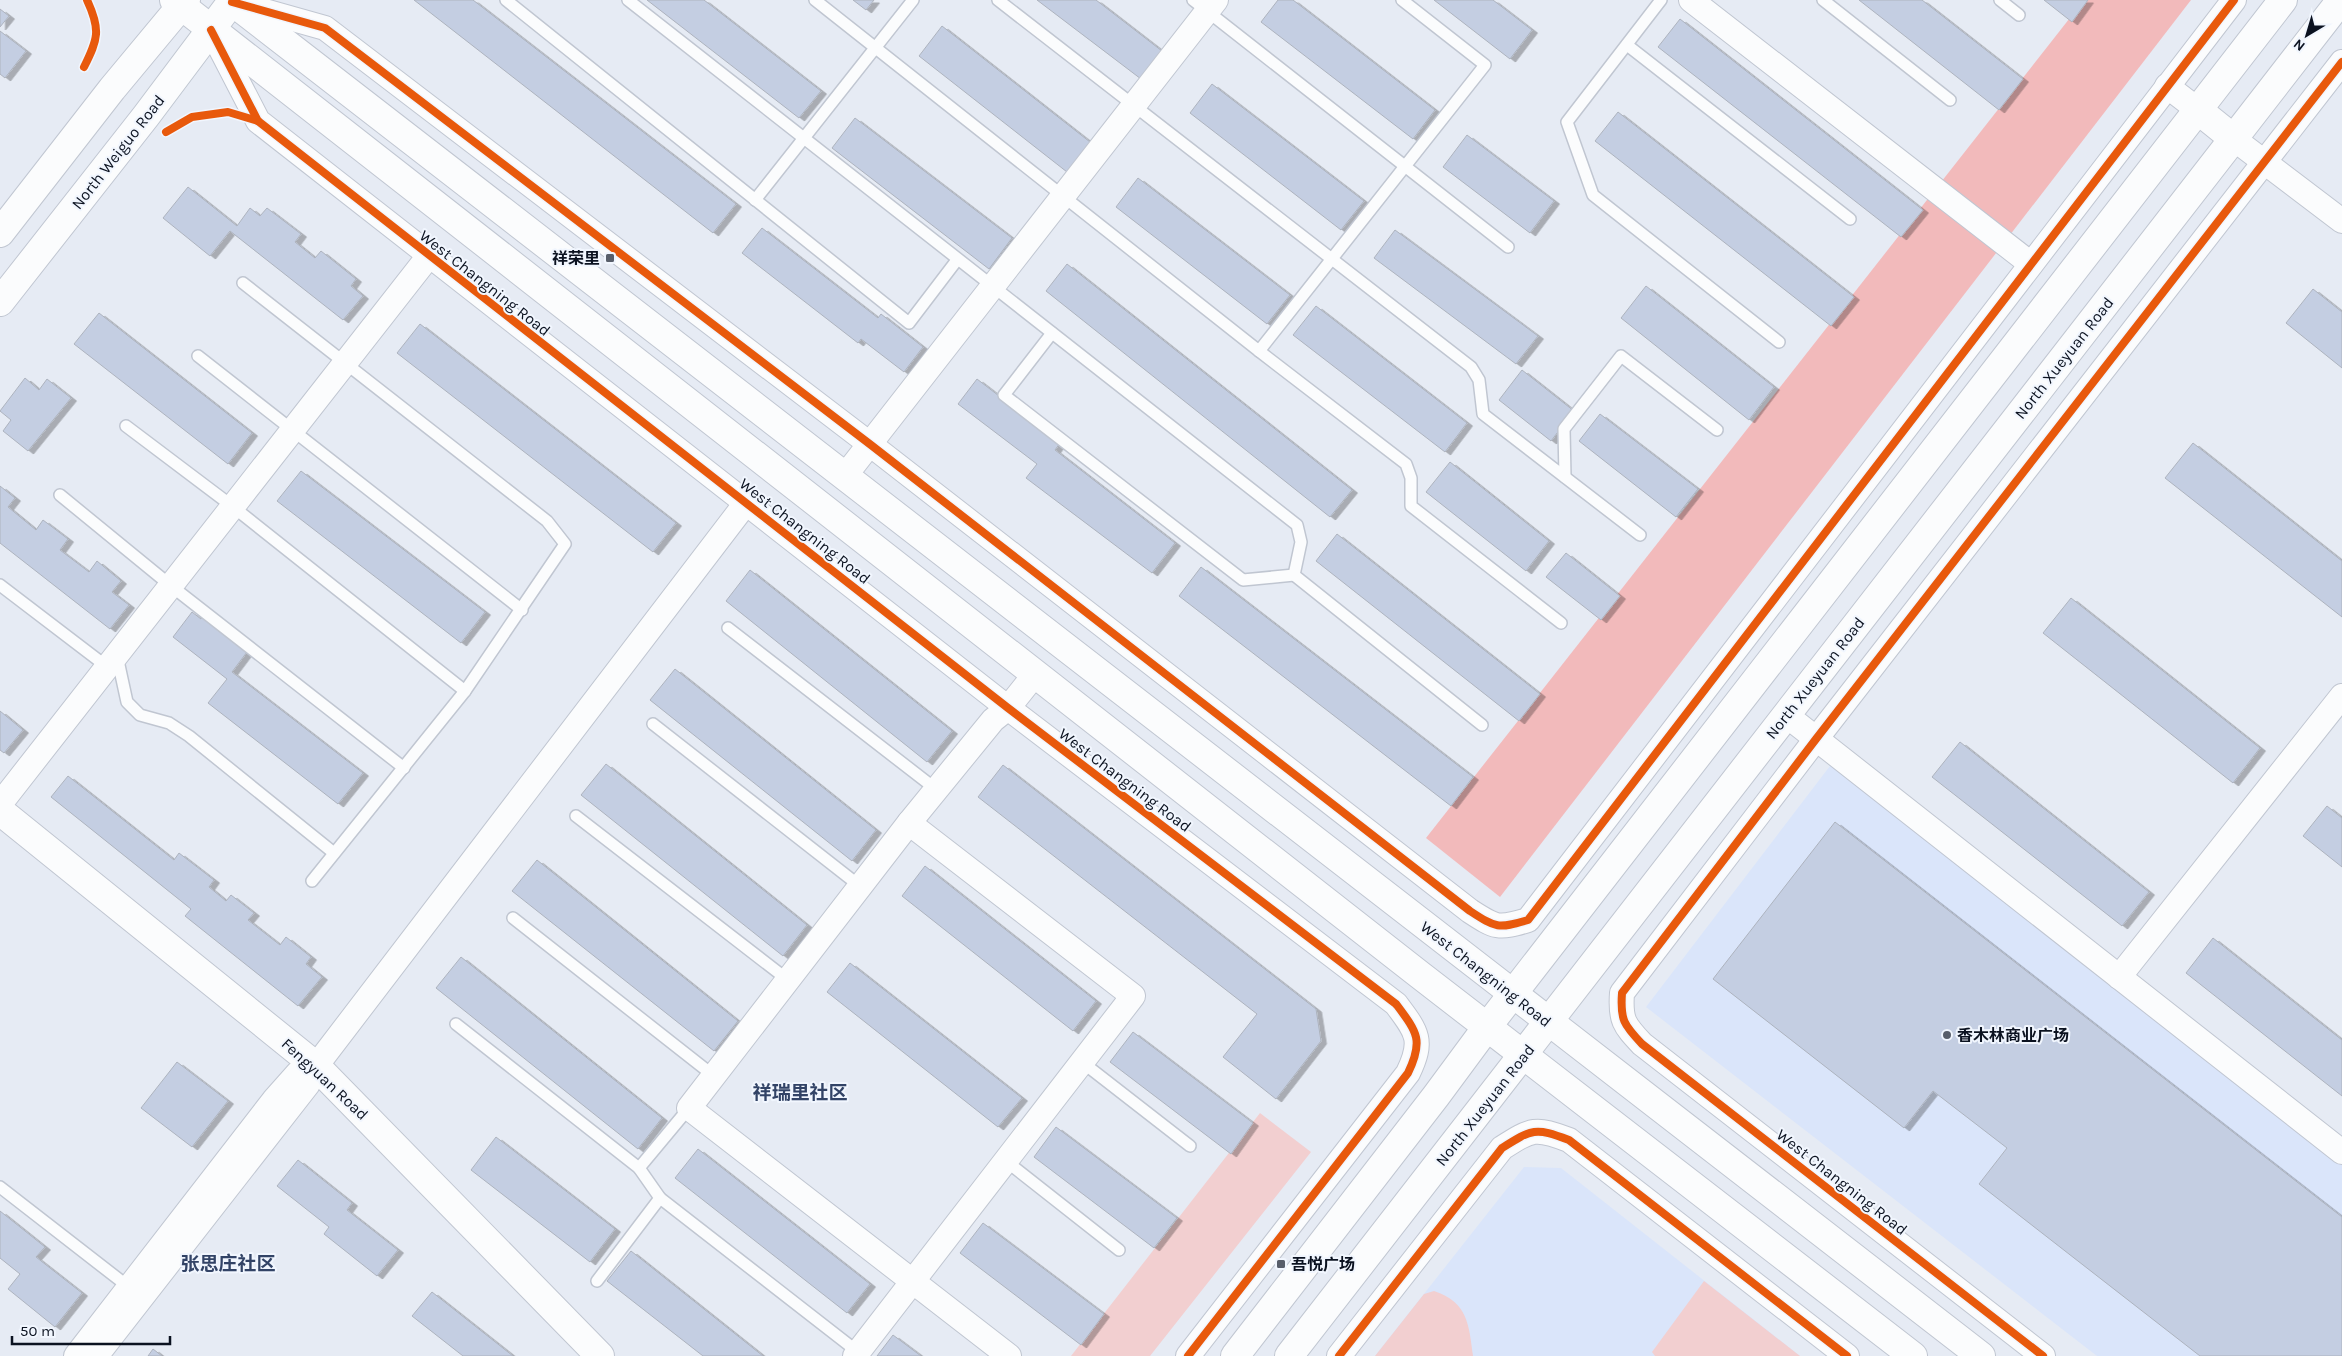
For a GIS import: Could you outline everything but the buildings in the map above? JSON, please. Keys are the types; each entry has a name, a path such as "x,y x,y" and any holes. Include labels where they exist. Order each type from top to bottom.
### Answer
{"main road":[{"path":"1235,1356 1430,1104 1487,1027 2283,0"},
{"name":"North Xueyuan Road","path":"1289,1356 2341,0"},
{"path":"0,234 112,89 175,1"},
{"name":"West Changning Road","path":"175,1 1487,1027 1913,1356"},
{"name":"North Weiguo Road","path":"0,302 146,116 232,1"},
{"name":"West Changning Road","path":"232,1 1512,995 1981,1356"},
{"path":"2198,110 2234,139"},
{"name":"Fengyuan Road","path":"2,816 316,1066 600,1356"}],"street":[{"path":"1691,0 2031,264"},
{"path":"232,1 325,28 871,444 1470,911 1491,925 1506,926 1528,920 2234,0"},
{"path":"844,477 1134,106 1206,4"},
{"name":"West Changning Road","path":"211,30 258,121 428,256 1008,708 1396,1004 1414,1028 1417,1054 1408,1073 1188,1356"},
{"path":"1816,739 2342,62"},
{"path":"2167,86 2198,110"},
{"path":"2234,139 2342,221"},
{"path":"2,816 111,659 428,256"},
{"path":"96,1356 308,1084 316,1066 746,503"},
{"path":"1010,1356 689,1108 936,790 993,720 1008,708 1036,673"},
{"path":"2119,977 2342,696"},
{"path":"1786,715 2342,1152"},
{"name":"West Changning Road","path":"1816,739 1622,993 1620,1013 1625,1027 1642,1044 2044,1356"},
{"path":"857,1354 1133,996 910,823"},
{"path":"76,1356 274,1100 298,1073 316,1066"},
{"path":"1339,1356 1502,1148 1526,1133 1544,1130 1569,1140 1847,1356"}],"lane":[{"path":"506,0 909,323 957,260"},
{"path":"628,0 1297,525 1301,542 1294,575"},
{"path":"815,0 1259,351 1406,464 1411,478 1411,506 1561,623"},
{"path":"755,200 913,0"},
{"path":"998,0 1471,367 1479,380 1483,414 1640,535"},
{"path":"1259,351 1485,65 1402,0"},
{"path":"1661,0 1567,122 1593,195 1778,342"},
{"path":"1823,0 1950,100"},
{"path":"2000,0 2019,15"},
{"path":"1206,4 1508,247"},
{"path":"1627,45 1850,219"},
{"path":"243,283 547,521 565,544 522,610 465,691 312,882"},
{"path":"1052,333 1004,395 1243,580 1294,575 1482,725"},
{"path":"198,356 522,610"},
{"path":"1565,477 1564,429 1621,356 1717,430"},
{"path":"126,426 232,506 465,691"},
{"path":"60,495 170,585 404,768"},
{"path":"0,585 111,659 127,702 140,715 169,724 189,736 334,853"},
{"path":"728,628 936,790"},
{"path":"653,724 860,887"},
{"path":"576,816 788,980"},
{"path":"513,918 714,1076"},
{"path":"456,1024 639,1168 660,1198 857,1354"},
{"path":"1082,1062 1190,1146"},
{"path":"639,1168 689,1108"},
{"path":"1006,1160 1119,1250"},
{"path":"0,1187 130,1288"},
{"path":"597,1281 660,1198"}],"shaded area":[{"path":"2084,0 2191,0 1500,897 1426,838"},
{"name":"香木林商业广场","path":"1833,762 2342,1157 2342,1356 2097,1356 1646,1007"},
{"path":"1260,1113 1311,1152 1150,1356 1071,1356"},
{"path":"1524,1167 1561,1168 1800,1356 1375,1356"},
{"path":"1704,1281 1800,1356 1655,1356 1652,1352"},
{"path":"1434,1291 1454,1301 1465,1316 1473,1356 1375,1356 1424,1294"}],"cycle path":[{"path":"84,67 96,34 94,19 87,0"},
{"path":"232,2 325,28 871,445 1470,911 1492,924 1503,926 1528,920 2234,0"},
{"path":"211,30 258,121 1008,708 1396,1004 1409,1022 1416,1037 1416,1052 1408,1073 1188,1356"},
{"path":"2043,1356 1642,1044 1627,1027 1622,1010 1622,993 1816,739 2342,62"},
{"path":"166,132 192,117 228,112 258,121"},
{"path":"1339,1356 1502,1148 1520,1137 1534,1132 1548,1133 1569,1140 1847,1356"}],"place":[{"name":"祥荣里","path":"610,258"},
{"name":"香木林商业广场","path":"1947,1035"},
{"name":"吾悦广场","path":"1281,1264"}],"district":[{"name":"祥瑞里社区","path":"800,1093"},
{"name":"张思庄社区","path":"228,1264"}]}
